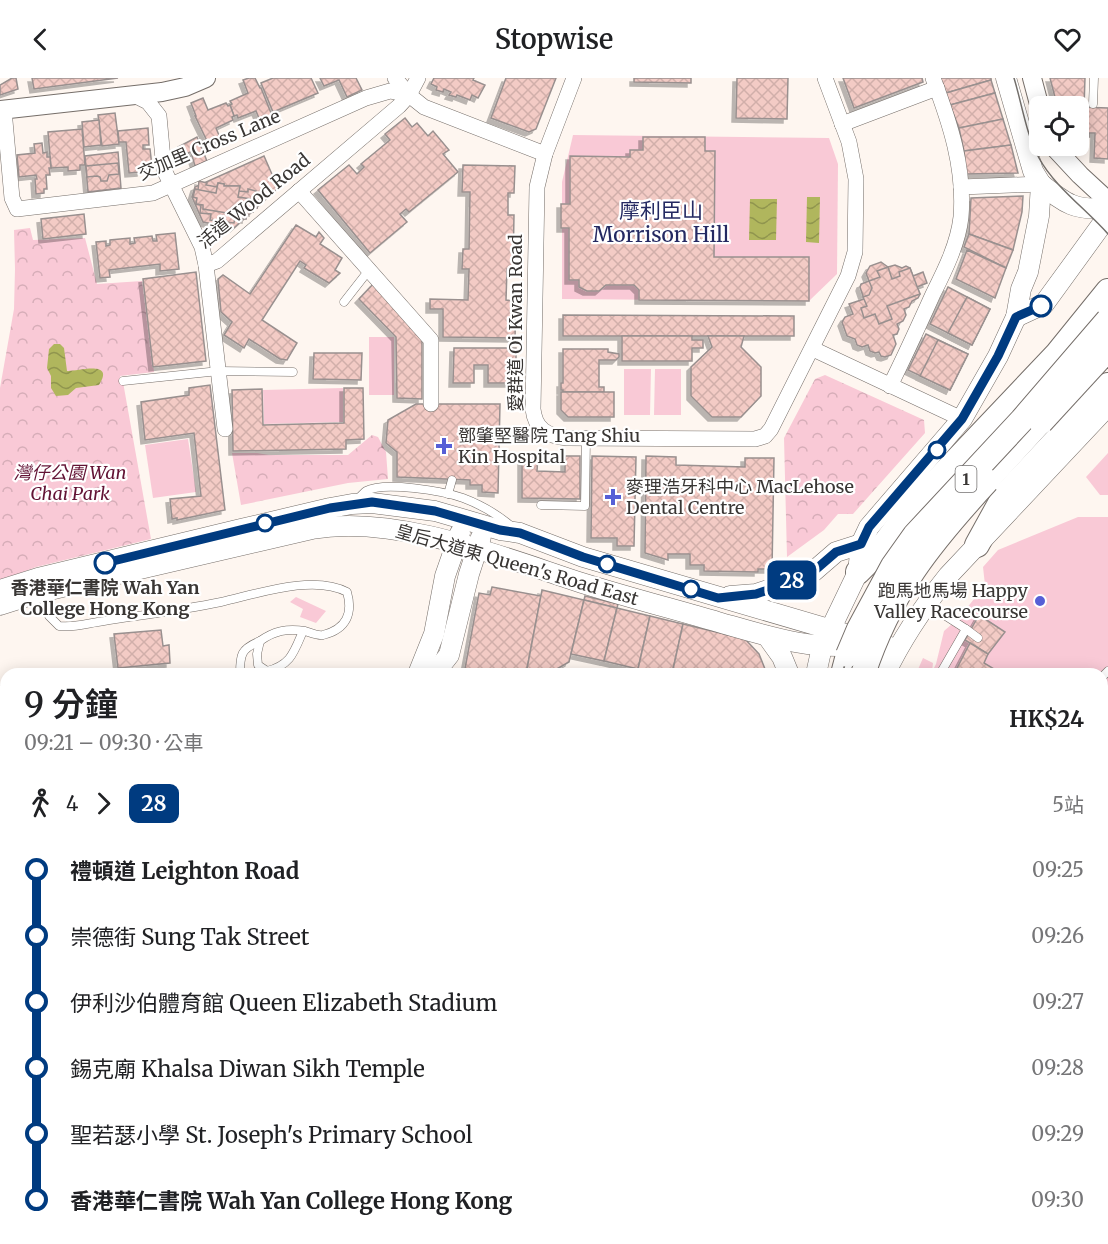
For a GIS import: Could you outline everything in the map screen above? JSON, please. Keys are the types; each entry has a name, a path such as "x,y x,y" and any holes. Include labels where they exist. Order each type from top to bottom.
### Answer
{"highway":[{"path":"858,572 879,551 912,507 1057,354 1108,291"},
{"name":"1","path":"845,668 859,629 893,566 915,535 1022,420 1108,320"},
{"name":"1","path":"865,668 891,605 935,540 1108,350"},
{"path":"976,545 1004,496 1108,384"},
{"path":"961,512 1004,496"}],"main road":[{"path":"1006,78 1033,171 1041,184 1063,202 1086,210 1108,208"},
{"path":"818,668 827,639 858,572 861,544 869,527 962,419 998,356 1016,317 1021,289 1028,272 1035,242 1041,184"},
{"path":"1016,317 1044,304 1108,216"},
{"path":"874,643 909,580 961,512 1108,350"},
{"path":"888,668 897,649 926,604 976,545 1108,406"},
{"name":"皇后大道東 Queen's Road East","path":"0,590 38,578 352,504 372,502 435,511 484,526 520,533 583,557 718,598 827,639"},
{"path":"420,668 434,634 445,576 465,519"},
{"name":"皇后大道東 Queen's Road East","path":"0,605 41,592 329,526 368,526 400,530 457,544 600,589 767,636 874,643 897,649"},
{"path":"439,668 449,655 484,526"},
{"path":"718,598 756,594 771,589 814,571 836,552 861,544"},
{"path":"767,636 782,657 787,668"}],"street":[{"path":"395,78 423,107 544,154"},
{"name":"活道 Wood Road","path":"225,429 206,265 217,261 409,95 417,78"},
{"name":"愛群道 Oi Kwan Road","path":"574,78 544,154 535,205 534,417 537,425 544,433 554,437 755,439 765,436 771,429 848,276 855,252 856,179 851,150 825,78"},
{"path":"1032,78 1037,96"},
{"path":"2,110 162,93 192,80"},
{"path":"842,124 935,83 957,152 962,187 960,227 954,247 890,386"},
{"name":"交加里 Cross Lane","path":"2,110 12,198 17,208 153,193 366,98 390,91 409,95"},
{"path":"134,95 148,102 159,116 164,170 202,248 206,265"},
{"path":"1062,156 1108,201"},
{"path":"962,187 1041,184"},
{"path":"299,191 431,340 431,404"},
{"path":"813,349 962,419"}],"lane":[{"path":"1093,104 1094,78"},
{"path":"344,302 369,270"},
{"path":"123,381 219,371 293,372"},
{"path":"541,506 585,506 586,438"},
{"path":"448,494 452,480"},
{"path":"352,504 367,490 397,487 432,490 463,498 503,519 520,533"},
{"path":"41,592 49,616 59,626 72,627 173,612 297,586 336,586 347,592 350,611 347,619 336,629 322,636 303,631 274,632 247,646 242,652 241,668"},
{"path":"926,604 978,638"},
{"path":"943,668 966,629"},
{"path":"279,668 293,656 303,631"},
{"path":"260,641 257,654 258,665 262,668"}],"green space":[{"path":"573,135 829,138 838,164 837,274 809,301 562,299 562,182"},
{"name":"灣仔公園 Wan Chai Park","path":"30,228 33,240 85,238 97,284 142,281 154,372 120,376 123,382 151,539 36,567 0,581 0,388 14,309 14,230"},
{"path":"369,337 394,337 394,395 369,395"},
{"path":"624,369 651,369 650,415 624,415"},
{"path":"655,369 681,369 681,415 654,415"},
{"path":"825,375 924,420 925,433 853,514 838,514 824,530 787,557 784,438 815,379"},
{"path":"343,388 343,422 264,424 263,390"},
{"path":"372,435 378,437 386,452 388,479 348,483 241,505 232,453 348,455"},
{"path":"188,439 196,492 153,498 145,445"},
{"path":"1108,453 1108,495 1100,495 1086,477"},
{"name":"跑馬地馬場 Happy Valley Racecourse","path":"1078,517 1108,517 1108,668 934,668 944,631 959,618 985,585 983,567 998,550"},
{"path":"296,597 326,611 316,623 300,617 303,609 290,602"},
{"name":"跑馬地馬場 Happy Valley Racecourse","path":"923,658 933,663 932,668 919,668"}],"water":[{"path":"807,197 820,197 819,243 806,242"},
{"path":"750,199 777,199 776,240 749,240"},
{"path":"54,344 60,344 64,348 67,371 99,369 103,377 99,385 76,388 68,395 56,396 51,388 51,376 47,368 49,349"}],"building":[{"path":"16,78 18,89 0,95 0,85"},
{"path":"32,78 118,78 34,89"},
{"path":"255,78 261,88 273,118 261,123 256,111 238,118 237,115 234,116 230,101 248,93 243,80"},
{"path":"273,78 311,78 318,93 273,112 261,83"},
{"path":"320,78 356,78 362,90 347,97 339,80 324,86"},
{"path":"434,78 474,78 473,80 485,85 478,98 472,95 470,100 457,95 456,97 449,95 451,92 444,89 443,92 436,90 437,87 431,84"},
{"path":"506,78 556,78 536,129 529,132 491,118"},
{"path":"634,78 691,78 691,83 634,82"},
{"path":"737,78 788,78 787,119 736,118"},
{"path":"843,78 922,78 923,82 854,108"},
{"path":"940,78 991,78 991,80 946,93"},
{"path":"1050,78 1085,78 1084,96 1055,96"},
{"path":"991,80 995,93 950,105 946,93"},
{"path":"995,93 1003,119 959,128 950,105"},
{"path":"203,98 208,110 226,103 230,105 234,116 233,120 216,128 221,140 209,145 191,103"},
{"path":"1089,107 1108,108 1108,159 1094,158 1095,133 1089,133"},
{"path":"115,113 119,144 102,146 98,115"},
{"path":"405,118 412,127 417,123 428,136 433,131 449,150 443,154 458,172 409,212 406,209 400,214 407,222 370,253 318,190 349,165 357,174 364,167 361,164 390,140 385,134"},
{"path":"1003,119 1011,145 964,151 959,128"},
{"path":"99,120 101,145 84,147 82,122"},
{"path":"148,128 149,145 143,145 143,149 150,149 152,166 141,167 141,172 129,173 126,142 119,142 118,131"},
{"path":"82,129 85,165 80,165 80,170 68,171 68,167 51,168 48,132"},
{"path":"197,137 207,161 195,166 191,152 182,155 178,147"},
{"path":"643,137 705,137 705,151 715,151 714,257 809,257 809,301 639,300 639,290 634,285 606,285 599,291 587,291 579,287 579,280 569,280 569,228 561,228 561,204 570,204 570,156 630,157 630,150 643,150"},
{"path":"42,143 43,153 47,152 47,157 50,157 51,168 49,168 50,175 46,175 47,189 44,189 44,193 36,194 36,175 19,177 17,155 35,153 34,144"},
{"path":"1011,145 1018,173 966,174 964,151"},
{"path":"118,152 121,188 88,192 85,156"},
{"path":"264,156 278,188 234,228 203,222 192,197 195,187"},
{"path":"118,163 119,174 109,175 107,181 101,181 97,176 87,177 86,166"},
{"path":"463,165 515,166 514,193 508,193 508,215 514,215 513,269 507,269 506,300 516,301 515,338 443,337 443,309 430,309 430,299 468,300 469,269 462,269 463,249 469,249 470,192 462,192"},
{"path":"199,181 217,187 218,183 224,186 240,186 239,191 248,192 248,189 256,191 257,208 254,207 253,212 247,211 246,219 235,217 234,223 210,220 211,214 200,213 201,205 196,204 197,198 193,197 195,189 198,190"},
{"path":"218,183 224,186 240,186 238,197 258,200 257,208 254,207 253,212 246,211 245,216 203,209 203,205 196,204 197,198 193,197 195,189 216,193"},
{"path":"1023,196 1022,212 1013,250 969,234 971,198"},
{"path":"84,214 86,234 43,239 41,219"},
{"path":"296,225 316,237 319,232 324,238 320,244 342,258 335,270 340,273 329,283 304,268 306,265 300,261 262,320 297,343 287,360 280,359 249,339 244,348 224,335 232,322 221,312 218,279 223,275 250,294"},
{"path":"175,233 179,269 160,271 160,264 109,270 110,277 100,278 96,242 106,241 106,246 110,245 110,240 130,238 130,244 135,243 134,238 152,236 153,241 157,241 156,235"},
{"path":"969,234 1013,250 1006,268 964,247"},
{"path":"967,250 1006,268 995,298 956,279"},
{"path":"881,262 888,267 906,266 910,268 913,276 923,272 927,283 917,287 920,294 918,298 904,309 906,315 903,321 897,324 899,329 897,334 893,335 896,344 891,355 885,357 879,352 870,351 868,345 862,347 857,345 855,339 847,336 842,322 845,317 853,314 849,304 864,299 860,287 861,284 869,281 866,273 870,266"},
{"path":"888,267 892,279 900,276 899,272 910,268 920,294 887,306 892,319 879,324 875,314 864,318 861,308 867,306 863,297 869,295 872,288 869,281 880,277 877,271"},
{"path":"196,272 206,361 153,367 143,279"},
{"path":"374,283 422,337 422,399 397,398 396,337 359,299"},
{"path":"948,287 990,309 972,345 930,324"},
{"path":"967,297 990,309 972,345 948,333"},
{"path":"563,315 794,316 794,336 563,336"},
{"path":"926,334 968,354 950,390 908,370"},
{"path":"622,336 692,336 692,340 703,340 703,348 692,348 692,361 622,361"},
{"path":"708,336 744,336 741,347 761,367 761,396 741,417 712,417 691,396 691,367 712,347"},
{"path":"938,340 968,354 950,390 920,376"},
{"path":"454,348 516,348 516,383 488,383 488,365 474,365 474,383 453,383"},
{"path":"563,349 608,349 608,352 619,354 616,360 599,360 599,387 604,387 604,392 563,392 561,390"},
{"path":"314,353 362,353 361,380 313,379"},
{"path":"210,385 225,510 177,520 177,518 172,519 170,499 201,496 194,433 145,440 141,402 189,395 189,388"},
{"path":"344,388 363,388 364,439 346,440 346,449 233,451 232,390 262,389 263,425 344,423"},
{"path":"561,392 614,392 614,417 568,417 561,410"},
{"name":"鄧肇堅醫院 Tang Shiu Kin Hospital","path":"416,404 500,404 498,493 482,492 482,485 470,485 470,480 397,477 397,452 386,443 388,420"},
{"path":"522,455 538,456 537,471 565,472 565,456 580,456 580,499 522,498"},
{"name":"麥理浩牙科中心 MacLehose Dental Centre","path":"592,456 636,457 634,546 617,546 617,538 591,538"},
{"path":"646,456 676,457 676,465 745,467 745,458 774,458 772,569 758,569 758,572 704,571 704,565 690,565 690,554 668,554 668,560 645,553"},
{"path":"492,587 541,596 527,668 465,668 479,593 490,595"},
{"path":"542,590 584,600 569,662 558,668 527,668"},
{"path":"585,596 618,604 617,608 584,600"},
{"path":"584,600 617,608 604,661 571,654"},
{"path":"617,608 650,616 638,668 604,661"},
{"path":"979,615 1005,632 988,654 965,640"},
{"path":"650,616 683,624 673,668 638,668"},
{"path":"683,624 745,639 759,654 765,668 673,668"},
{"path":"161,630 163,646 169,645 170,663 118,668 114,634"},
{"path":"970,643 988,654 984,663 992,668 957,668"}],"tram line":[{"path":"1014,78 1027,129 1045,168 1108,234"},
{"path":"844,668 868,608 903,551 944,499 1108,318"}],"bus line":[{"name":"28","path":"105,563 330,508 372,502 435,511 500,530 520,533 583,557 718,598 756,594 814,571 836,552 861,544 869,527 962,419 998,356 1016,317 1041,306"}],"place":[{"name":"鄧肇堅醫院 Tang Shiu Kin Hospital","path":"444,446"},
{"name":"麥理浩牙科中心 MacLehose Dental Centre","path":"613,497"},
{"name":"香港華仁書院 Wah Yan College Hong Kong","path":"105,563"},
{"name":"跑馬地馬場 Happy Valley Racecourse","path":"1040,601"}],"district":[{"name":"摩利臣山 Morrison Hill","path":"661,223"}]}
